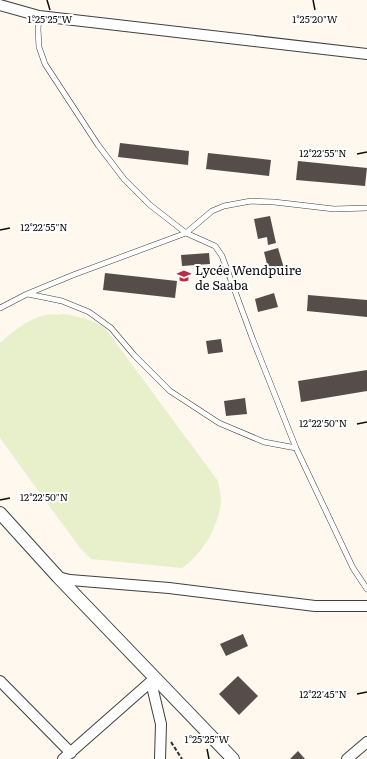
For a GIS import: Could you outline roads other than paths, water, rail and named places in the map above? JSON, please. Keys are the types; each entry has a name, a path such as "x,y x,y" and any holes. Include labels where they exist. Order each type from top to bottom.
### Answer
{"street":[{"path":"0,5 39,16 367,54"},
{"path":"0,513 153,680 233,759"},
{"path":"58,577 70,580 169,588 315,606 367,606"},
{"path":"0,681 67,756 153,680"},
{"path":"153,680 160,724 160,759"},
{"path":"347,759 367,742"}],"lane":[{"path":"39,16 39,47 45,64 98,145 124,179 150,205 186,233 215,246 222,256 296,448 353,568 367,589"},
{"path":"0,308 27,294 73,275 186,233 212,211 224,206 251,202 274,202 334,209 367,208"},
{"path":"27,294 62,301 89,312 111,328 134,355 170,391 219,423 264,442 296,448"}],"place":[{"name":"Lycée Wendpuire de Saaba","path":"184,276"}]}
